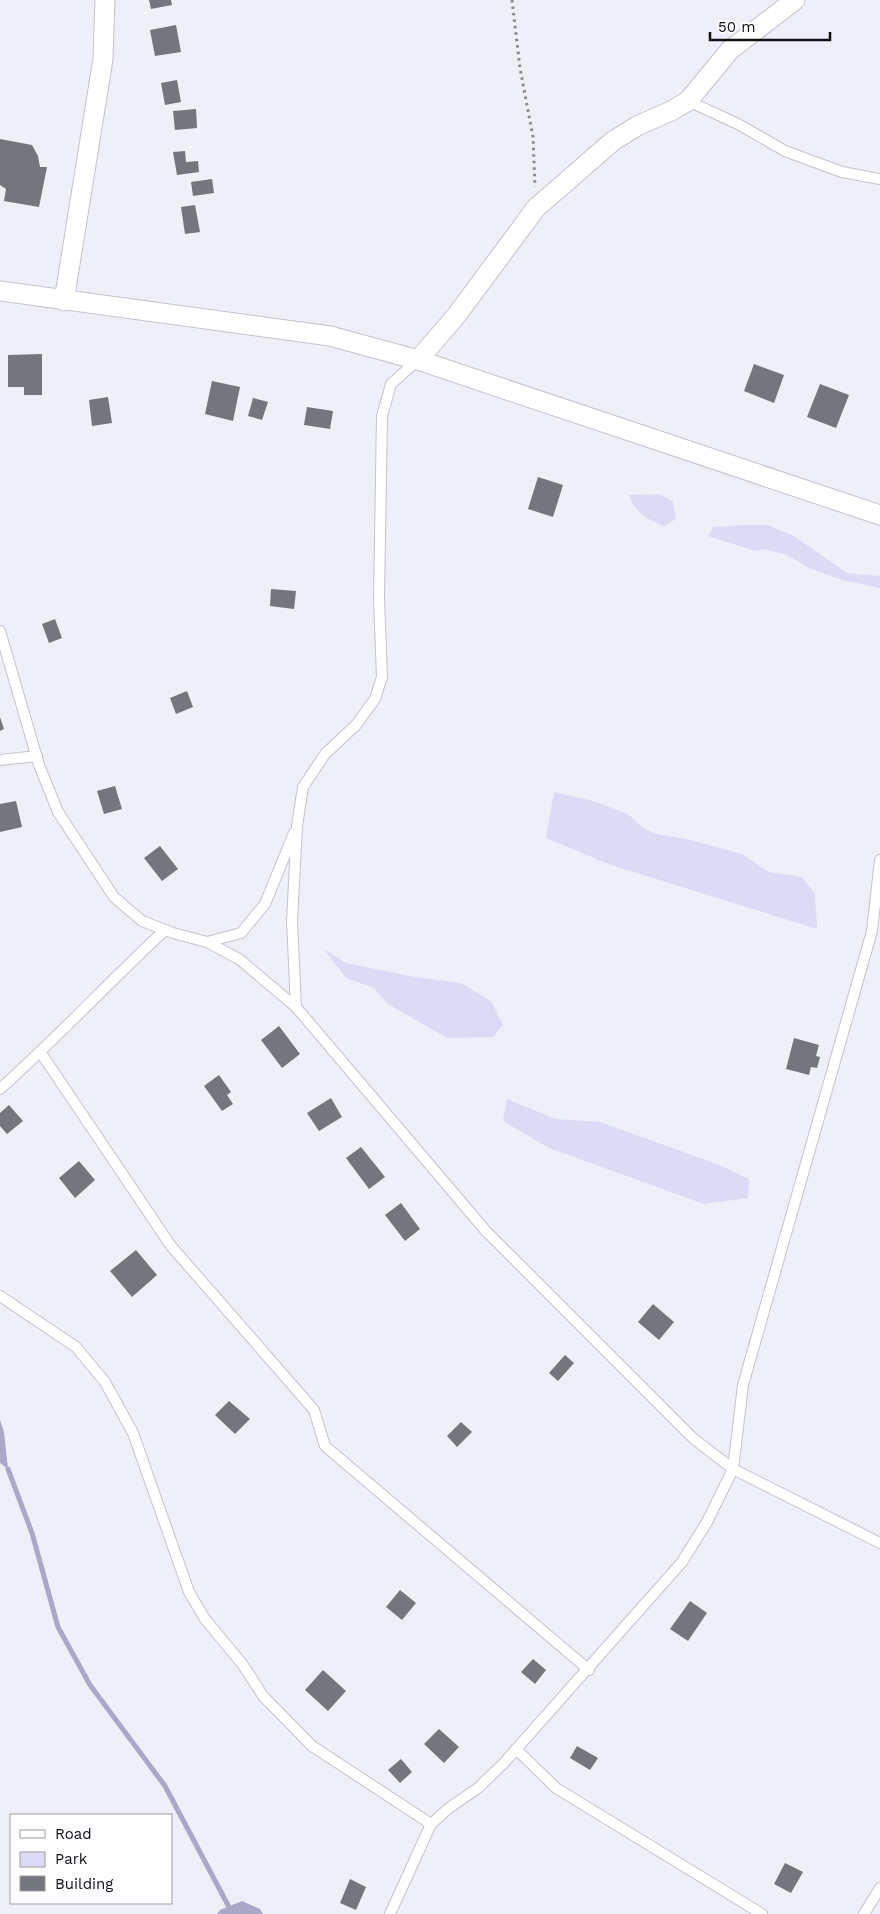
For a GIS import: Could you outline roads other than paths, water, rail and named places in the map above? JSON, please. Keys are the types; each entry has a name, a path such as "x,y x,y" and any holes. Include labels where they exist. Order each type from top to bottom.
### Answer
{"street":[{"path":"64,301 103,59 105,0"},
{"path":"418,360 456,316 536,208 613,141 637,126 688,101 730,50 794,0"},
{"path":"0,291 330,336 418,360 880,515"}],"lane":[{"path":"688,101 738,124 785,151 842,172 880,179"},
{"path":"296,1007 292,921 297,826 303,787 325,754 356,725 375,699 382,677 379,599 382,416 391,384 418,360"},
{"path":"0,631 37,756 58,812 114,897 142,921 207,942 239,959 296,1007 485,1230 694,1439 733,1469 880,1543"},
{"path":"0,760 37,756"},
{"path":"207,942 241,933 265,904 297,826"},
{"path":"390,1914 431,1824 449,1808 478,1788 516,1749 682,1562 707,1522 733,1469 742,1386 872,931 880,860"},
{"path":"0,1089 41,1053 114,977 165,930"},
{"path":"41,1053 171,1246 314,1410 325,1446 588,1670"},
{"path":"0,1296 76,1347 105,1382 133,1432 189,1592 205,1619 243,1665 263,1696 312,1746 431,1824"},
{"path":"516,1749 556,1788 762,1914"},
{"path":"864,1914 880,1888"}],"waterway":[{"path":"8,1469 32,1533 58,1627 90,1685 165,1786 229,1907"}]}
